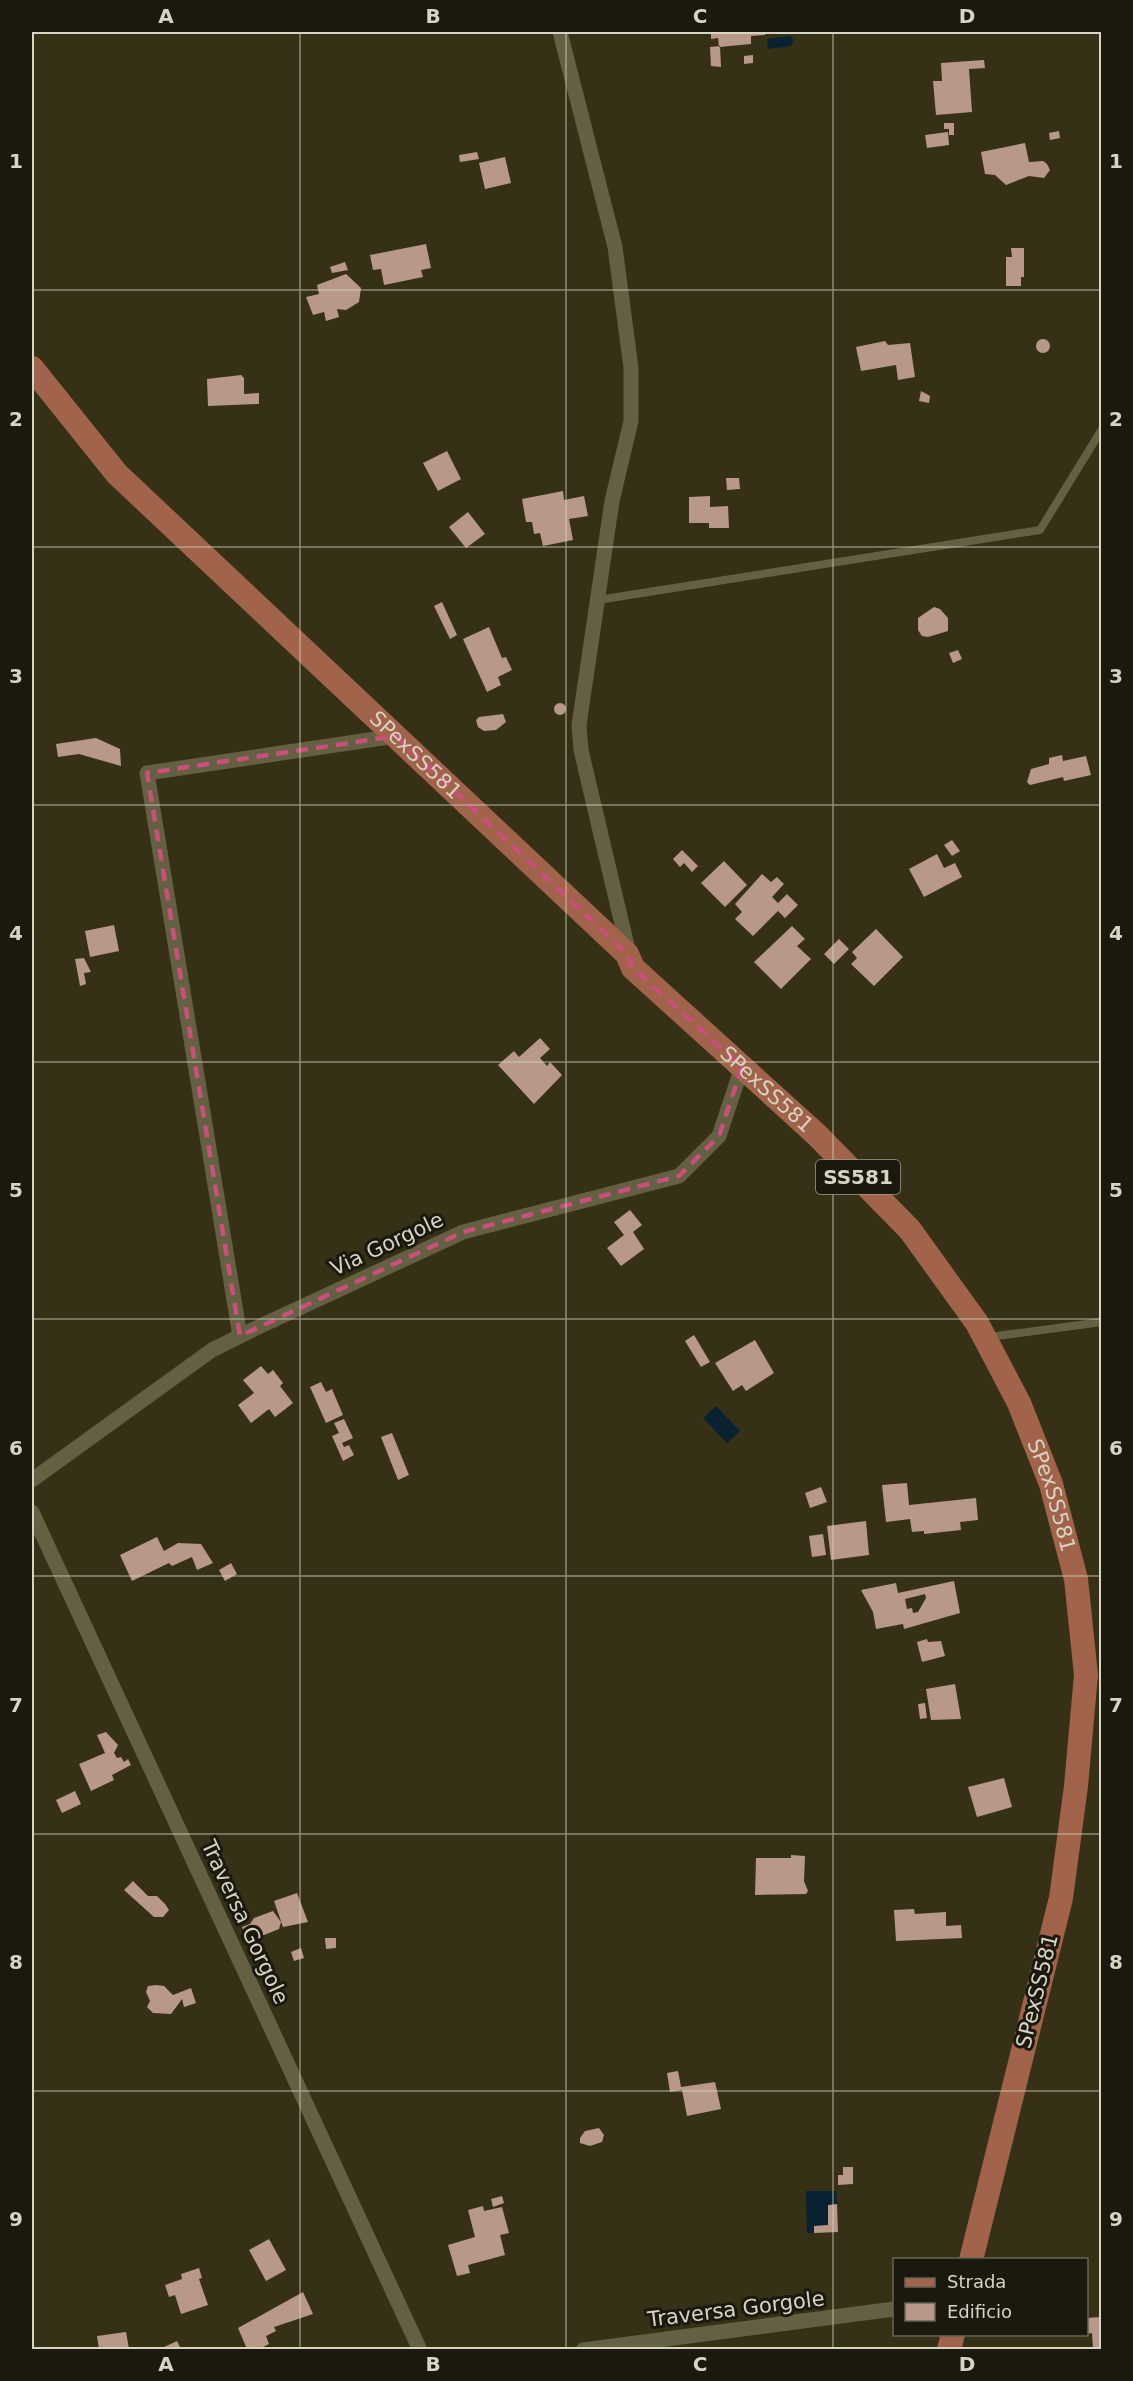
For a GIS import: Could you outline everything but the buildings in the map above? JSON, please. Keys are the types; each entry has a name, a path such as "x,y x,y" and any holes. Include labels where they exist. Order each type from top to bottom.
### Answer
{"main road":[{"name":"SPexSS581","path":"32,368 117,474 627,954 633,968 817,1135 910,1230 977,1323 1019,1403 1051,1484 1076,1579 1086,1675 1076,1786 1061,1898 971,2258"}],"street":[{"path":"560,32 615,247 631,368 631,421 612,501 579,725 581,750 633,968"},
{"path":"240,1336 147,773 396,736"},
{"name":"Via Gorgole","path":"32,1480 213,1350 240,1336 463,1232 679,1176 719,1136 742,1067"},
{"name":"Traversa Gorgole","path":"32,1512 420,2349"},
{"name":"Traversa Gorgole","path":"583,2349 893,2309"}],"lane":[{"path":"598,600 1040,530 1101,429"},
{"path":"985,1338 1101,1322"}],"highlighted area":[{"path":"396,736 627,954 633,968 742,1067 719,1136 679,1176 463,1232 240,1336 147,773"}],"water":[{"path":"790,36 794,40 791,46 768,49 767,39"},
{"path":"716,1406 740,1431 727,1443 703,1418"},
{"path":"806,2191 836,2191 837,2204 828,2205 828,2225 814,2226 814,2233 807,2233"}]}
